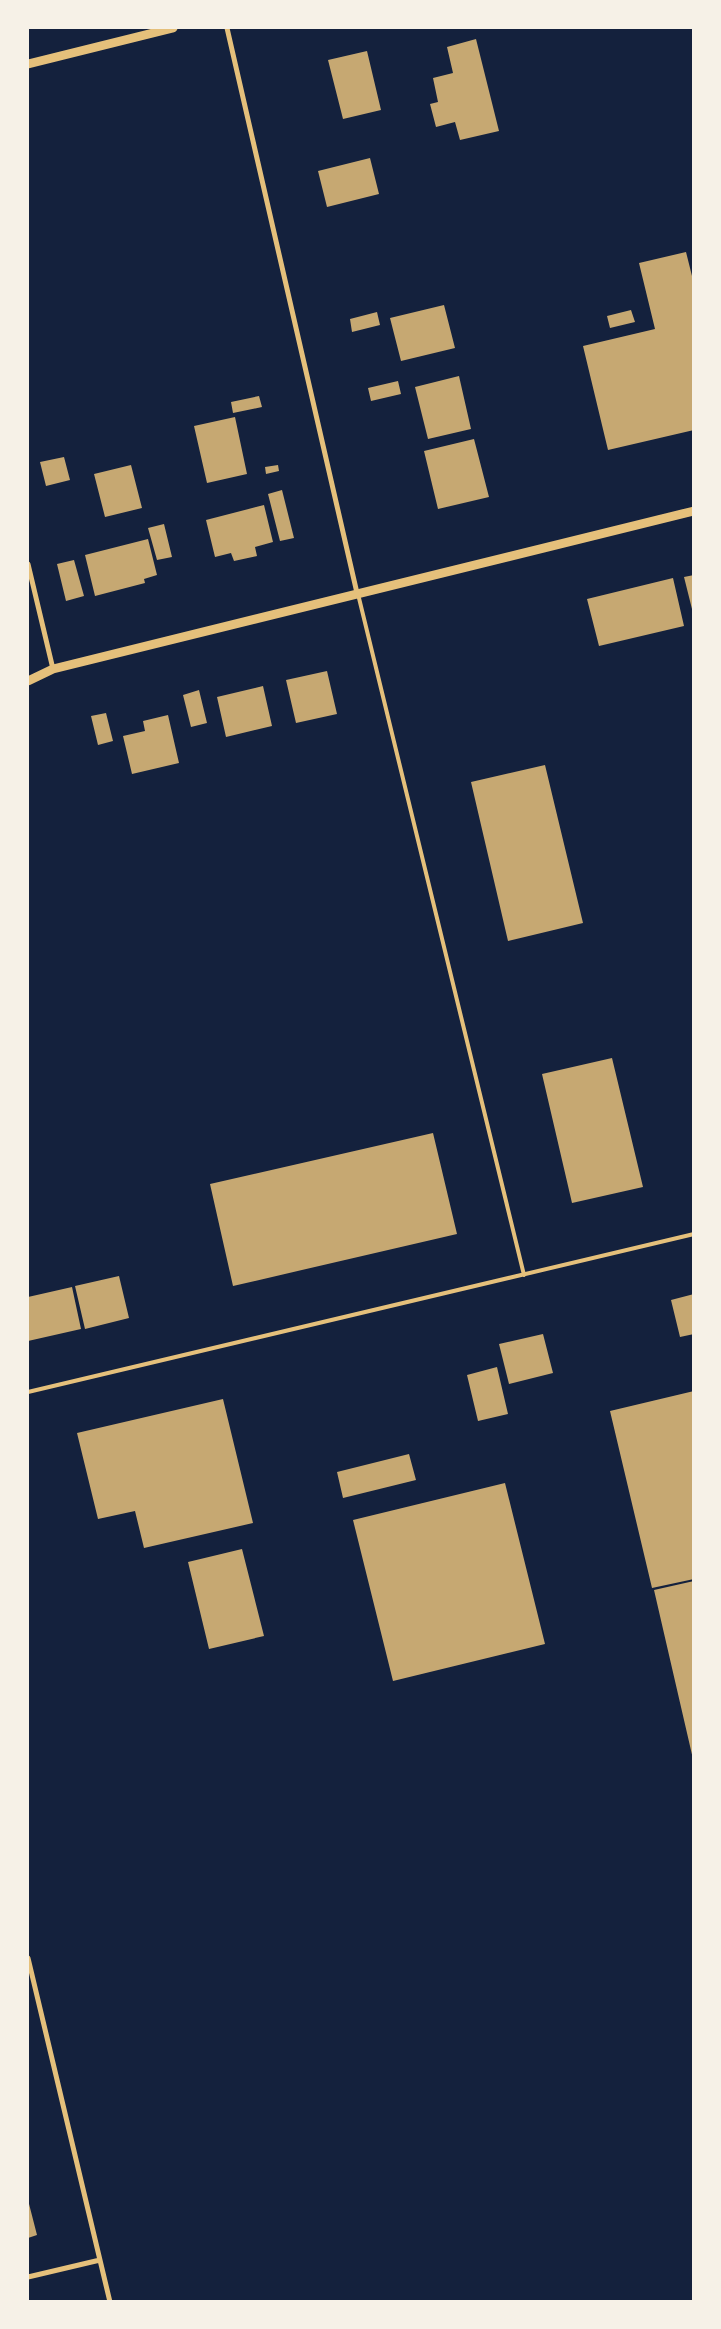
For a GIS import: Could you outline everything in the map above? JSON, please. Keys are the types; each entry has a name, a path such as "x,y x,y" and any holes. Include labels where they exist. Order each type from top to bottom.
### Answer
{"street":[{"path":"28,64 173,28"},
{"path":"227,28 357,593"},
{"path":"28,681 53,669 694,511"},
{"path":"28,564 53,669"},
{"path":"28,1958 110,2302"},
{"path":"28,2277 100,2260"}],"lane":[{"path":"357,593 524,1275"},
{"path":"28,1392 694,1234"}],"building":[{"path":"476,39 499,131 460,140 455,122 436,127 430,104 438,102 433,78 453,73 447,47"},
{"path":"367,51 381,110 343,119 328,60"},
{"path":"370,158 379,194 327,207 318,171"},
{"path":"686,252 694,284 694,430 608,450 583,346 655,329 639,263"},
{"path":"444,305 455,348 401,361 390,318"},
{"path":"631,310 635,322 610,328 607,316"},
{"path":"377,312 380,325 352,332 350,319"},
{"path":"459,376 471,429 428,439 415,387"},
{"path":"398,381 401,394 371,401 368,388"},
{"path":"259,396 262,407 233,413 231,402"},
{"path":"235,417 247,474 207,483 194,426"},
{"path":"474,439 489,497 438,509 424,451"},
{"path":"64,457 70,480 46,486 40,462"},
{"path":"131,465 142,508 105,517 94,474"},
{"path":"278,465 279,471 266,474 265,467"},
{"path":"282,490 294,538 280,541 268,494"},
{"path":"264,505 273,542 255,547 257,556 234,561 231,553 215,557 206,520"},
{"path":"164,524 172,557 157,560 148,528"},
{"path":"148,539 157,575 144,579 145,583 95,596 85,555"},
{"path":"74,560 84,596 66,601 57,564"},
{"path":"694,575 694,613 693,613 684,577"},
{"path":"673,578 684,626 599,646 587,599"},
{"path":"327,671 337,714 296,723 286,680"},
{"path":"263,686 272,726 226,737 217,697"},
{"path":"199,690 207,723 191,727 183,695"},
{"path":"106,713 113,741 98,745 91,716"},
{"path":"168,715 179,763 132,774 123,736 145,731 143,721"},
{"path":"545,765 583,923 508,941 471,782"},
{"path":"612,1058 643,1187 572,1203 542,1074"},
{"path":"433,1133 457,1234 233,1286 210,1184"},
{"path":"119,1276 129,1318 85,1329 75,1286"},
{"path":"72,1287 81,1329 28,1341 28,1297"},
{"path":"694,1294 694,1334 680,1337 671,1300"},
{"path":"543,1334 553,1373 509,1384 499,1344"},
{"path":"497,1367 508,1414 478,1421 467,1375"},
{"path":"694,1391 694,1579 652,1588 610,1411"},
{"path":"223,1399 253,1523 144,1548 135,1511 98,1519 77,1433"},
{"path":"409,1454 416,1480 343,1498 337,1472"},
{"path":"505,1483 545,1644 393,1681 353,1520"},
{"path":"242,1549 264,1636 209,1649 188,1562"},
{"path":"694,1581 694,1759 693,1759 654,1590"},
{"path":"28,2200 37,2235 28,2238"}]}
